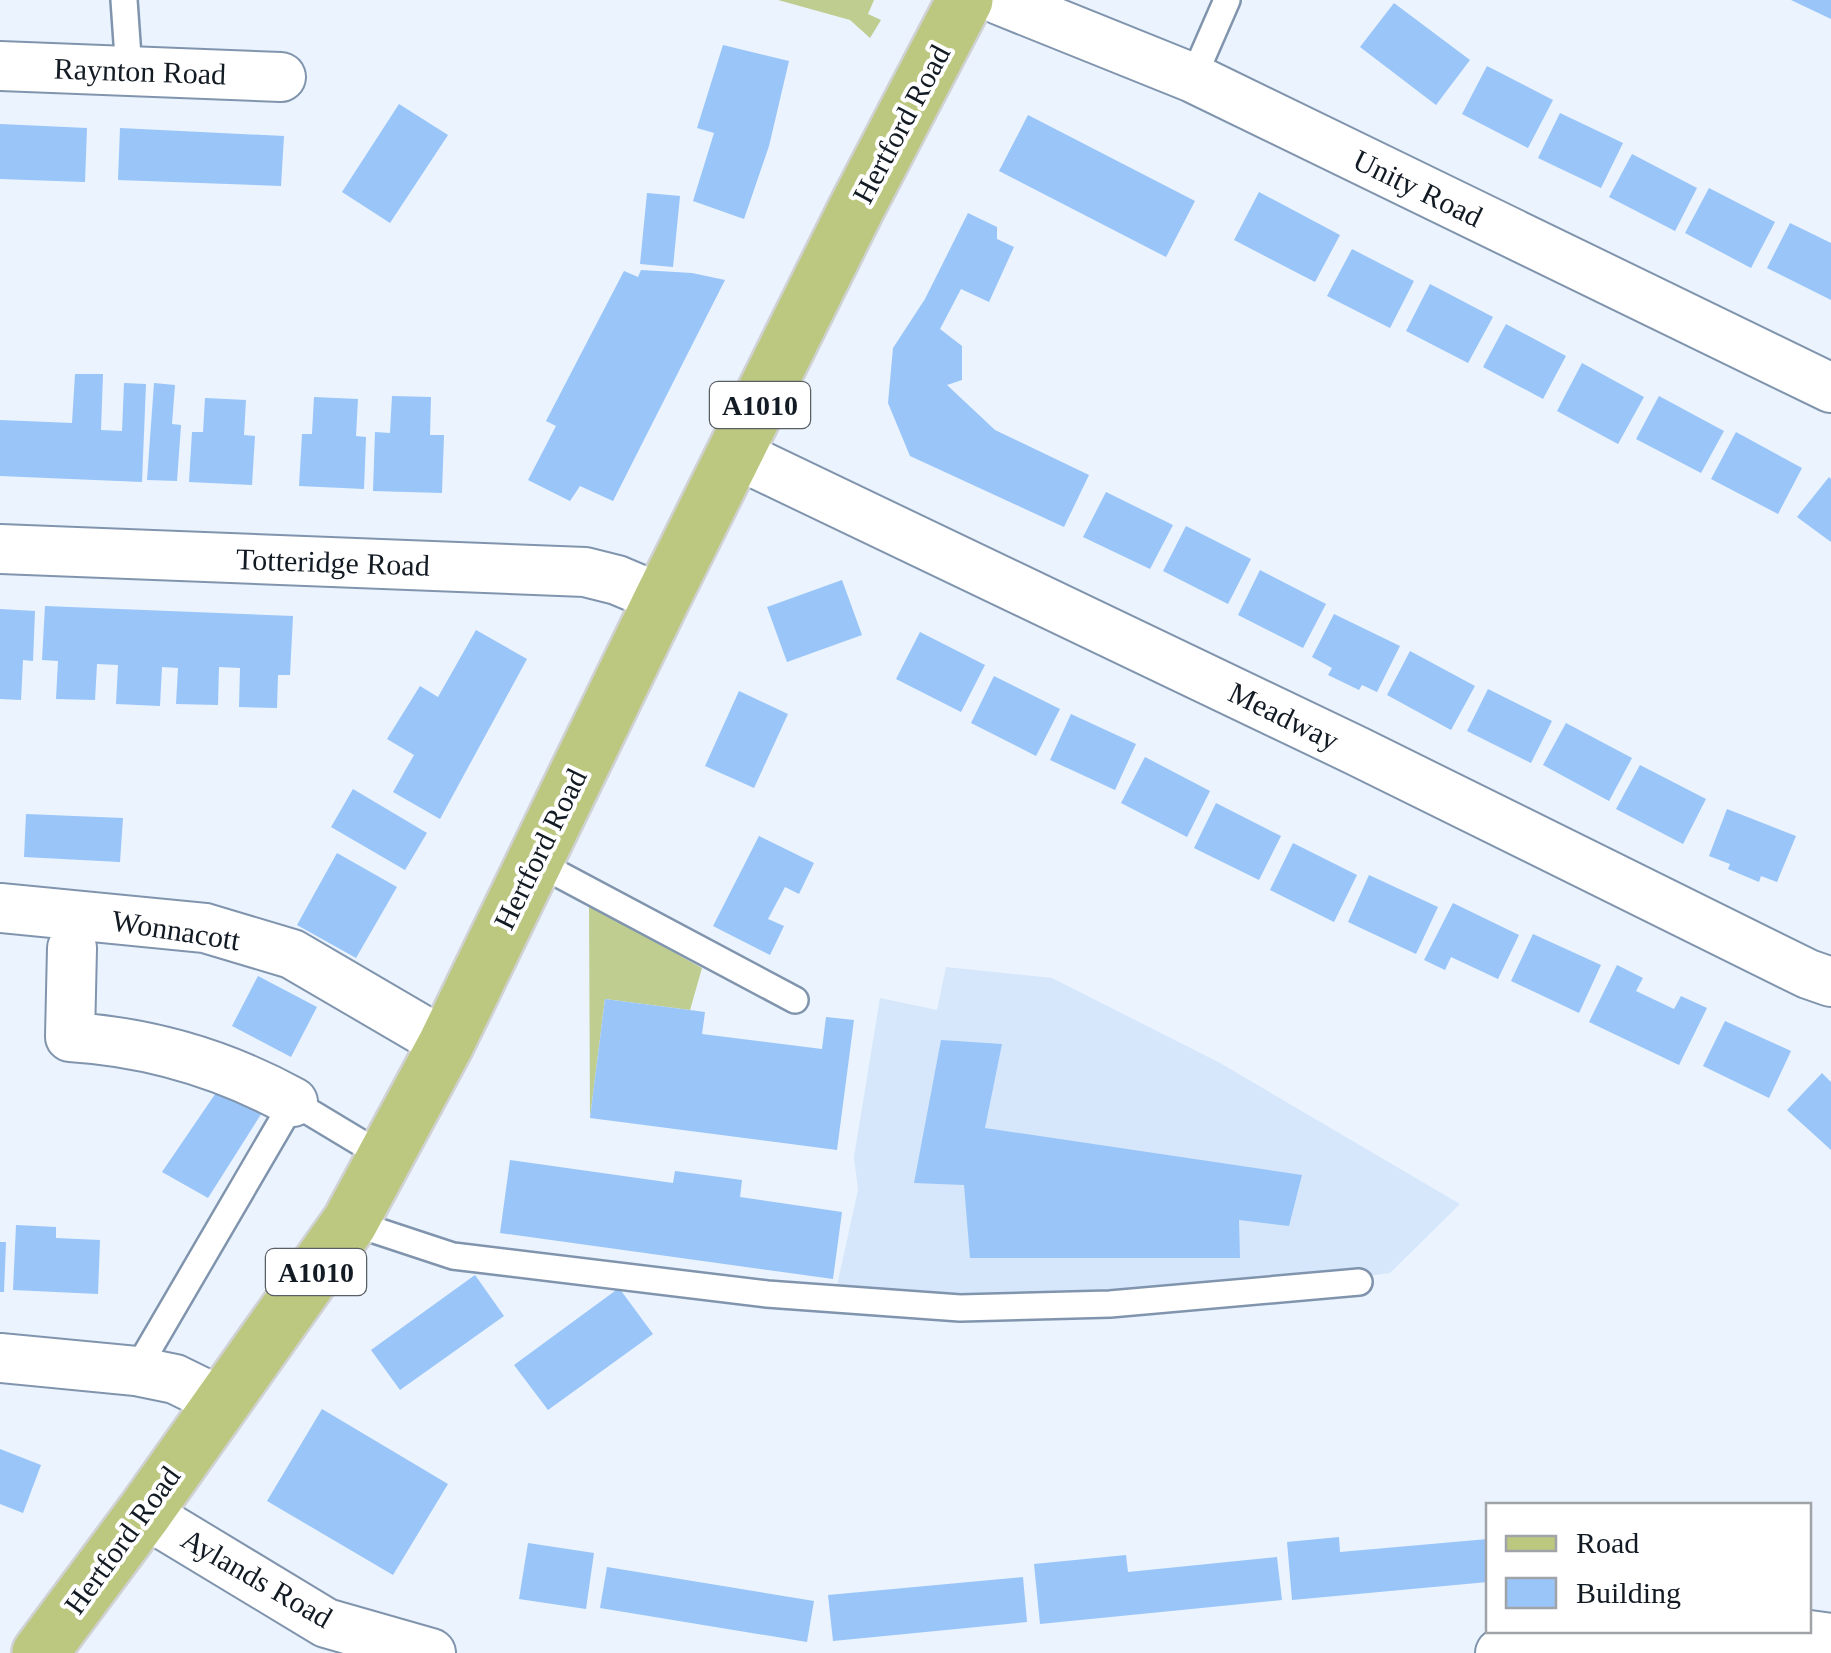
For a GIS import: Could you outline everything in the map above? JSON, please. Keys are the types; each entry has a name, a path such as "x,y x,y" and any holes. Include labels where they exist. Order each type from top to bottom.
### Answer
{"main road":[{"name":"Hertford Road","path":"40,1653 224,1403 350,1222 386,1158 446,1044 856,209 966,0"}],"street":[{"name":"Unity Road","path":"999,0 1193,78 1831,388"},
{"name":"Raynton Road","path":"0,66 281,77"},
{"name":"Meadway","path":"736,454 1831,982"},
{"name":"Totteridge Road","path":"0,549 585,572 617,580 662,599"},
{"name":"Wonnacott","path":"0,908 205,928 292,954 446,1044"},
{"path":"72,948 70,1037 118,1040 190,1056 251,1080 292,1102"},
{"path":"0,1358 136,1371 175,1379 224,1403"},
{"name":"Aylands Road","path":"144,1513 326,1622 431,1653"},
{"path":"1500,1653 1723,1633"},
{"path":"1794,1633 1831,1638"}],"lane":[{"path":"124,0 129,71"},
{"path":"1193,78 1227,0"},
{"path":"534,860 795,1000"},
{"path":"136,1371 292,1102 386,1158"},
{"path":"350,1222 453,1256 768,1294 960,1308 1110,1304 1359,1282"}],"shaded area":[{"path":"946,967 1052,978 1220,1063 1460,1204 1390,1273 1156,1303 836,1290 858,1190 854,1157 880,998 937,1010"}],"green space":[{"path":"778,0 874,0 868,14 881,20 870,38 850,20"},
{"path":"589,905 702,968 690,1010 605,999 590,1118"}],"building":[{"path":"1791,0 1831,0 1831,19"},
{"path":"1394,3 1470,60 1436,105 1360,47"},
{"path":"723,45 789,61 769,146 744,219 693,201 714,133 697,128"},
{"path":"1487,66 1553,100 1528,148 1462,114"},
{"path":"399,104 448,135 390,223 342,192"},
{"path":"1560,113 1623,143 1601,188 1538,158"},
{"path":"1028,115 1195,201 1166,257 999,171"},
{"path":"0,124 87,128 85,182 0,179"},
{"path":"120,128 284,136 281,186 118,180"},
{"path":"1632,154 1697,188 1675,231 1609,197"},
{"path":"1709,188 1775,222 1751,268 1685,233"},
{"path":"1259,192 1340,235 1315,282 1234,240"},
{"path":"647,193 680,196 673,267 640,264"},
{"path":"968,213 997,227 997,239 1014,247 989,302 961,289 940,329 962,346 962,380 947,385 995,430 1089,475 1064,527 910,456 888,403 893,348 925,299"},
{"path":"1790,223 1831,243 1831,300 1767,268"},
{"path":"1352,249 1414,281 1390,328 1327,296"},
{"path":"641,270 692,273 725,280 613,501 580,486 570,501 528,480 556,426 546,421 624,271 638,277"},
{"path":"1430,284 1493,317 1468,363 1406,331"},
{"path":"1506,324 1566,356 1543,399 1483,367"},
{"path":"1582,363 1644,397 1618,444 1557,411"},
{"path":"75,374 103,374 101,430 122,431 124,383 146,384 142,482 0,476 0,420 72,423"},
{"path":"154,383 175,385 172,424 181,425 177,481 147,480"},
{"path":"392,396 431,397 430,435 444,435 442,493 373,491 375,432 390,433"},
{"path":"1659,396 1724,431 1701,473 1636,439"},
{"path":"314,397 358,399 356,436 366,437 364,489 299,486 302,434 312,434"},
{"path":"205,398 246,400 244,435 255,436 252,485 189,482 192,432 203,432"},
{"path":"1736,432 1802,468 1778,514 1711,479"},
{"path":"1831,479 1831,542 1797,517"},
{"path":"1106,492 1173,525 1150,569 1083,537"},
{"path":"1186,526 1251,559 1228,604 1163,571"},
{"path":"1260,570 1326,604 1303,648 1238,615"},
{"path":"842,580 862,635 787,662 767,607"},
{"path":"45,606 293,616 290,675 278,675 277,708 239,707 240,668 219,667 218,705 176,704 178,668 162,667 160,706 116,704 118,665 97,664 95,700 56,699 58,661 42,660"},
{"path":"0,609 35,611 33,661 23,660 21,700 0,699"},
{"path":"1334,614 1400,646 1377,692 1362,685 1359,690 1328,675 1332,668 1312,657"},
{"path":"476,630 527,659 440,819 393,792 414,755 387,739 420,686 438,697"},
{"path":"920,632 985,665 961,712 896,679"},
{"path":"1410,651 1475,686 1451,730 1387,695"},
{"path":"994,676 1060,709 1036,756 971,723"},
{"path":"1488,689 1552,721 1531,763 1467,731"},
{"path":"739,691 788,714 754,788 705,766"},
{"path":"1071,714 1136,744 1115,790 1050,760"},
{"path":"1566,723 1632,758 1609,801 1543,765"},
{"path":"1145,757 1210,791 1187,837 1121,803"},
{"path":"1640,765 1706,799 1683,844 1616,809"},
{"path":"353,789 427,833 405,870 331,827"},
{"path":"1216,803 1281,836 1259,880 1194,848"},
{"path":"1727,809 1796,836 1777,882 1761,876 1759,882 1709,856"},
{"path":"26,814 123,818 120,862 24,857"},
{"path":"759,836 814,863 799,894 785,887 768,919 784,926 770,955 713,926"},
{"path":"1293,843 1357,875 1334,922 1270,890"},
{"path":"337,853 397,887 356,958 297,925"},
{"path":"1369,875 1438,907 1416,954 1348,922"},
{"path":"1453,903 1519,935 1498,979 1451,957 1445,970 1424,960"},
{"path":"1533,934 1601,965 1579,1013 1511,981"},
{"path":"1617,965 1643,978 1636,991 1674,1009 1681,996 1707,1008 1679,1065 1589,1022"},
{"path":"258,976 317,1007 291,1057 232,1026"},
{"path":"605,999 705,1012 702,1034 822,1049 826,1017 854,1020 837,1150 590,1118"},
{"path":"1725,1021 1791,1051 1769,1098 1703,1066"},
{"path":"941,1040 1002,1044 985,1128 1302,1175 1289,1226 1239,1220 1240,1258 970,1258 964,1185 914,1183"},
{"path":"1822,1073 1831,1082 1831,1150 1787,1110"},
{"path":"224,1081 265,1108 208,1198 162,1172"},
{"path":"510,1160 673,1183 675,1171 742,1180 740,1197 842,1212 833,1279 500,1233"},
{"path":"16,1225 56,1227 56,1238 100,1240 98,1294 13,1290"},
{"path":"0,1242 6,1242 4,1292 0,1292"},
{"path":"475,1275 504,1316 400,1390 371,1350"},
{"path":"619,1288 653,1334 548,1410 514,1365"},
{"path":"322,1409 448,1484 393,1575 267,1501"},
{"path":"0,1449 41,1465 23,1513 0,1504"},
{"path":"1339,1537 1340,1552 1486,1539 1486,1582 1292,1600 1287,1542"},
{"path":"528,1543 594,1553 586,1609 519,1599"},
{"path":"1126,1555 1128,1572 1277,1557 1282,1600 1040,1624 1034,1564"},
{"path":"607,1567 814,1601 807,1642 600,1608"},
{"path":"1023,1577 1027,1622 833,1641 828,1595"}]}
